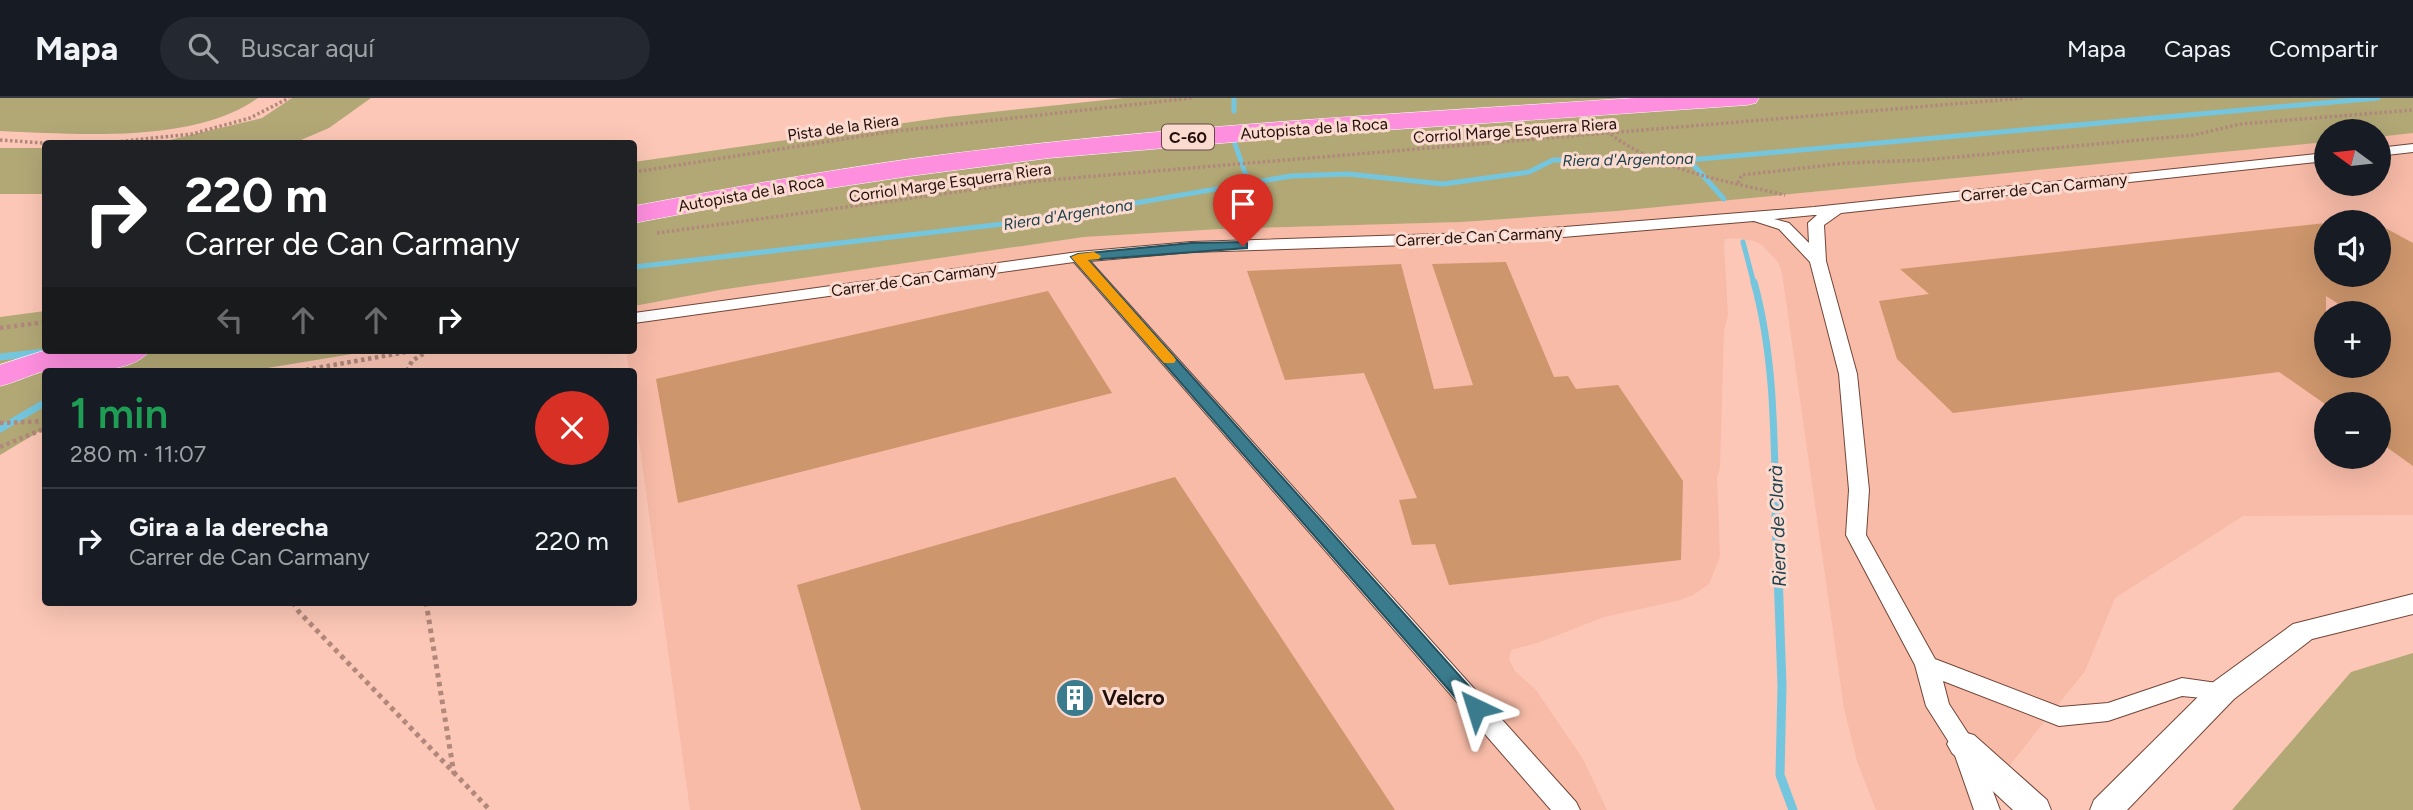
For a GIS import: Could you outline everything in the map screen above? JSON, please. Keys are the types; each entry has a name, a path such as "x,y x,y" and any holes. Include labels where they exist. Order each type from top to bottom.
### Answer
{"highway":[{"name":"Autopista de la Roca","path":"637,199 851,161 1004,141 1121,130 1570,98"},
{"name":"Autopista de la Roca","path":"640,225 772,188 1017,153 1241,133 1747,98"},
{"path":"0,376 67,354"},
{"path":"78,368 121,354"},
{"path":"0,394 42,380"}],"street":[{"path":"2391,151 2413,148"},
{"name":"Carrer de Can Carmany","path":"637,318 1078,257 1191,247 1503,237 1837,208 2314,158"},
{"path":"1837,208 1816,223 1818,261 1848,374 1859,490 1856,535 1927,665 1938,706 1964,744 2035,810"},
{"path":"1741,216 1784,226 1818,261"},
{"path":"1078,257 1567,810"},
{"path":"2106,810 2223,691 2303,631 2413,604"},
{"path":"1927,665 2059,716 2108,712 2182,687 2223,691"},
{"path":"1964,744 1987,810"}],"path":[{"path":"134,140 192,134 250,118 289,98"},
{"name":"Pista de la Riera","path":"637,172 808,143 1192,98"},
{"name":"Corriol Marge Esquerra Riera","path":"640,225 1036,181 2024,98"},
{"path":"1738,183 1741,175 1782,169 1924,160 2194,135 2240,124 2413,110"},
{"path":"1598,124 1608,135 1665,161 1788,196"},
{"path":"0,140 42,143"},
{"path":"0,327 42,322"},
{"path":"316,368 395,354"},
{"path":"408,368 412,360 422,354"},
{"path":"0,423 42,421"},
{"path":"0,447 42,430"},
{"path":"297,606 490,810"},
{"path":"427,606 454,775"}],"shaded area":[{"path":"0,98 258,98 231,113 201,123 133,133 63,134 0,131"},
{"path":"292,98 371,98 329,128 301,140 170,140 262,118"},
{"path":"1124,98 2413,98 2413,133 2391,136 2391,119 2314,119 2314,143 1617,211 1461,222 1221,229 1084,237 720,290 637,305 637,162 946,117"},
{"path":"2413,133 2413,515 2243,516 2115,598 2085,671 1974,810 1876,810 1857,761 1844,708 1782,273 1778,262 1762,245 1754,241 1725,239 1728,315 1724,330 1720,467 1717,477 1720,556 1709,584 1680,600 1604,617 1540,642 1511,650 1509,660 1515,671 1536,690 1583,759 1607,810 690,810 637,428 637,368 629,368 627,354 637,354 637,305 720,290 1084,237 1221,229 1461,222 1617,211 2314,143 2314,196 2391,196 2391,136"},
{"path":"0,148 42,148 42,194 0,194"},
{"path":"42,311 42,354 352,354 267,368 42,368 42,430 0,455 0,317"},
{"path":"2413,653 2413,810 2232,810 2351,672"}],"building":[{"path":"2314,224 2314,287 2391,287 2391,231 2413,243 2413,466 2391,450 2391,392 2314,392 2314,396 2279,372 1953,413 1897,359 1879,301 1929,294 1900,269"},
{"path":"1506,262 1554,377 1568,376 1576,389 1618,385 1683,481 1681,560 1449,585 1435,544 1412,545 1399,500 1417,498 1364,373 1285,380 1247,271 1401,264 1434,389 1473,385 1432,264"},
{"path":"1048,291 1112,393 678,503 656,379"},
{"name":"Velcro","path":"1175,477 1395,810 861,810 797,585"}],"waterway":[{"path":"1234,98 1234,111"},
{"name":"Riera d'Argentona","path":"1689,160 2378,98"},
{"path":"1235,144 1249,183"},
{"name":"Riera d'Argentona","path":"1249,183 1291,176 1348,174 1443,184 1529,172 1553,160 1689,160"},
{"name":"Riera de Clarà","path":"1689,160 1724,199"},
{"name":"Riera d'Argentona","path":"637,267 1038,220 1249,183"},
{"name":"Riera de Clarà","path":"1743,242 1754,284"},
{"name":"Riera de Clarà","path":"1754,282 1770,369 1776,517"},
{"path":"0,357 42,352"},
{"path":"0,429 42,404"},
{"name":"Riera de Clarà","path":"1776,515 1782,686 1780,775 1793,810"}],"slow traffic":[{"path":"1094,256 1078,257 1169,360"}],"place":[{"name":"Velcro","path":"1075,698"}],"route":[{"path":"1243,246 1191,247 1078,257 1476,708"}]}
